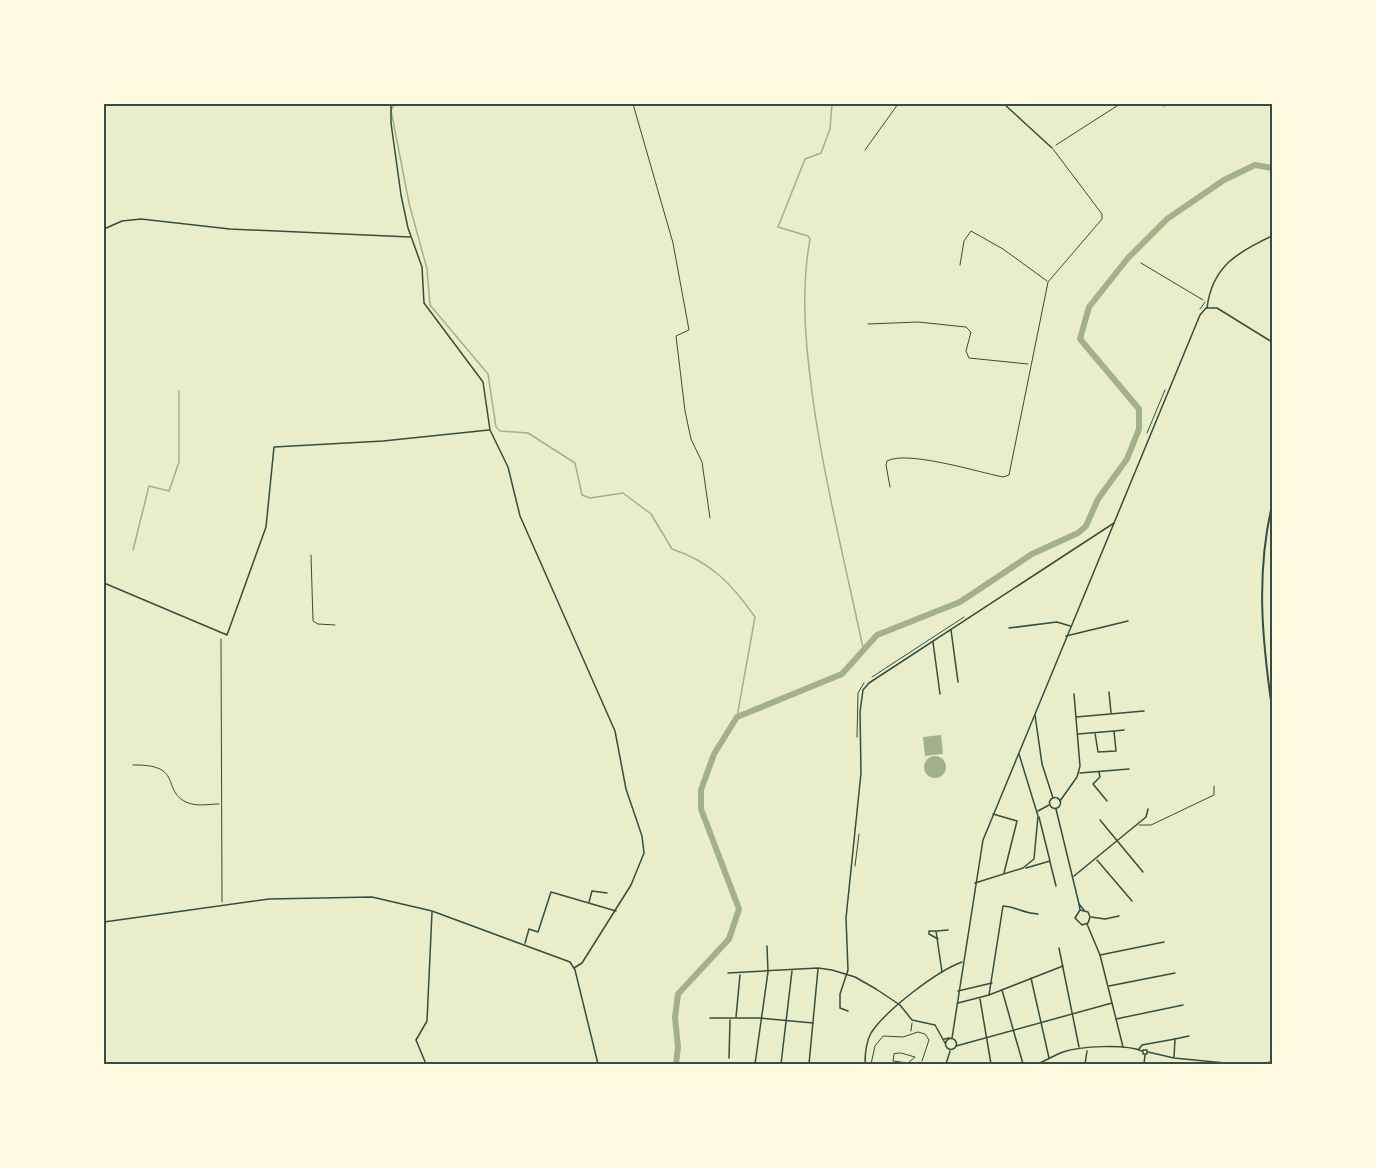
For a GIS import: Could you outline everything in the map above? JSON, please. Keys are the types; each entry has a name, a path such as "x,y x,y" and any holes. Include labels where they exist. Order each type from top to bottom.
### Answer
{"main road":[{"path":"1272,505 1262,568 1261,617 1272,708"},
{"path":"1272,945 1272,999"}],"street":[{"path":"391,104 391,123 399,182 411,237 422,267 425,305 480,377 484,388 490,430 508,467 519,516 615,730 626,789 638,821 644,853 631,885 582,963 574,968"},
{"path":"865,150 898,104"},
{"path":"890,487 886,465 887,461 894,458 921,458 1003,477 1009,475 1048,282 1102,219 1102,214 1052,148 1004,104"},
{"path":"104,229 122,221 141,219 230,229 411,237"},
{"path":"960,265 967,233 975,232 1048,282"},
{"path":"945,1043 951,1038 983,840 993,814 1200,315 1206,308 1224,264 1239,252 1272,236"},
{"path":"1206,308 1217,308 1272,342"},
{"path":"868,324 918,322 966,327 971,332 966,351 969,358 1030,365"},
{"path":"104,583 221,634 227,634 230,631 251,562 266,527 274,447 383,441 490,430"},
{"path":"848,1011 840,1008 840,994 848,966 846,918 861,773 862,695 869,682 1115,523"},
{"path":"1066,636 1128,621"},
{"path":"1009,628 1057,622 1070,627"},
{"path":"951,629 958,682"},
{"path":"933,641 940,694"},
{"path":"1109,692 1111,714"},
{"path":"1074,694 1079,773 1056,809 1074,876 1080,910 1076,920 1080,924 1087,924"},
{"path":"1076,717 1144,711"},
{"path":"1035,714 1042,764 1053,798 1049,806 1037,811"},
{"path":"1077,734 1124,730"},
{"path":"1095,733 1098,752 1116,751 1114,731"},
{"path":"1027,732 1036,733"},
{"path":"1019,753 1056,886"},
{"path":"1079,773 1129,769"},
{"path":"1099,771 1100,777 1093,784 1107,801"},
{"path":"1137,824 1151,825 1214,795 1214,786"},
{"path":"1053,798 1060,801"},
{"path":"1049,806 1056,809"},
{"path":"1074,876 1137,824 1148,814 1148,810"},
{"path":"993,814 1017,821 1003,874"},
{"path":"1023,868 1034,859 1038,816"},
{"path":"1100,820 1143,873"},
{"path":"1096,859 1132,901"},
{"path":"975,883 1050,861"},
{"path":"589,903 591,891 607,893"},
{"path":"525,943 529,929 538,932 551,892 616,910"},
{"path":"104,922 285,898 384,898 432,910 563,958 574,968 598,1065"},
{"path":"1079,904 1090,917 1105,919 1119,916"},
{"path":"989,995 1003,906 1013,907 1023,914 1038,914"},
{"path":"426,1065 416,1040 427,1021 432,910"},
{"path":"1090,917 1087,924 1100,955 1124,1047"},
{"path":"938,939 929,933 931,929 948,930"},
{"path":"936,931 942,973"},
{"path":"1100,955 1164,942"},
{"path":"755,1065 768,972 767,946"},
{"path":"1059,948 1079,1048"},
{"path":"865,1065 866,1049 871,1034 921,986 963,962"},
{"path":"957,1003 980,999 1063,966"},
{"path":"809,1065 818,968"},
{"path":"728,973 818,968 846,974 865,982 900,1005 912,1020 935,1025 951,1050"},
{"path":"782,1065 792,970"},
{"path":"1108,987 1175,973"},
{"path":"736,1017 740,974"},
{"path":"1031,977 1049,1059"},
{"path":"958,991 992,983"},
{"path":"1002,990 1023,1065"},
{"path":"980,999 991,1065"},
{"path":"946,1065 951,1050 956,1046 1112,1003"},
{"path":"1116,1019 1183,1005"},
{"path":"710,1018 760,1018 813,1023"},
{"path":"729,1058 730,1019"},
{"path":"1138,1049 1142,1045 1190,1036"},
{"path":"944,1039 951,1038"},
{"path":"951,1038 956,1046"},
{"path":"1174,1058 1175,1039"},
{"path":"1037,1065 1062,1052 1079,1048 1124,1047 1174,1058 1235,1065"},
{"path":"1085,1065 1087,1049"},
{"path":"1142,1051 1145,1055"},
{"path":"1144,1065 1145,1055 1148,1052"},
{"path":"894,1054 915,1057 908,1063 897,1061 893,1061 894,1054"},
{"path":"1258,1065 1272,1062"}],"path":[{"path":"633,104 673,243 689,330 676,336 685,411 691,439 702,462 710,518"},
{"path":"1052,148 1120,104"},
{"path":"1158,104 1164,106 1170,104"},
{"path":"1178,104 1190,104"},
{"path":"1141,263 1207,302"},
{"path":"311,555 313,621 318,624 335,625"},
{"path":"221,634 222,905"},
{"path":"133,765 153,765 164,771 183,801 192,805 221,804"},
{"path":"911,1033 912,1020"},
{"path":"871,1065 879,1039 887,1035 903,1037 921,1032 928,1038 922,1061"}],"shaded area":[{"path":"941,735 943,754 925,756 923,737"},
{"path":"935,756 945,763 946,767 939,777 935,778 925,771 924,767 931,757"}],"waterway":[{"path":"395,104 391,110 409,203 427,269 430,305 488,374 496,427 500,431 528,433 575,463 582,495 590,498 623,493 651,514 672,549 698,560 720,576 738,594 755,617 737,717"},
{"path":"832,104 830,129 821,153 805,159 778,227 808,236 810,239 805,302 811,386 824,467 863,648"},
{"path":"676,1064 678,1047 675,1017 678,994 729,939 739,909 701,809 701,790 714,754 737,717 842,674 877,635 960,602 1032,554 1078,533 1086,526 1098,499 1127,459 1139,429 1139,409 1080,339 1089,307 1128,258 1167,219 1224,180 1255,165 1272,168"},
{"path":"133,550 149,486 169,491 179,462 179,391"}]}
